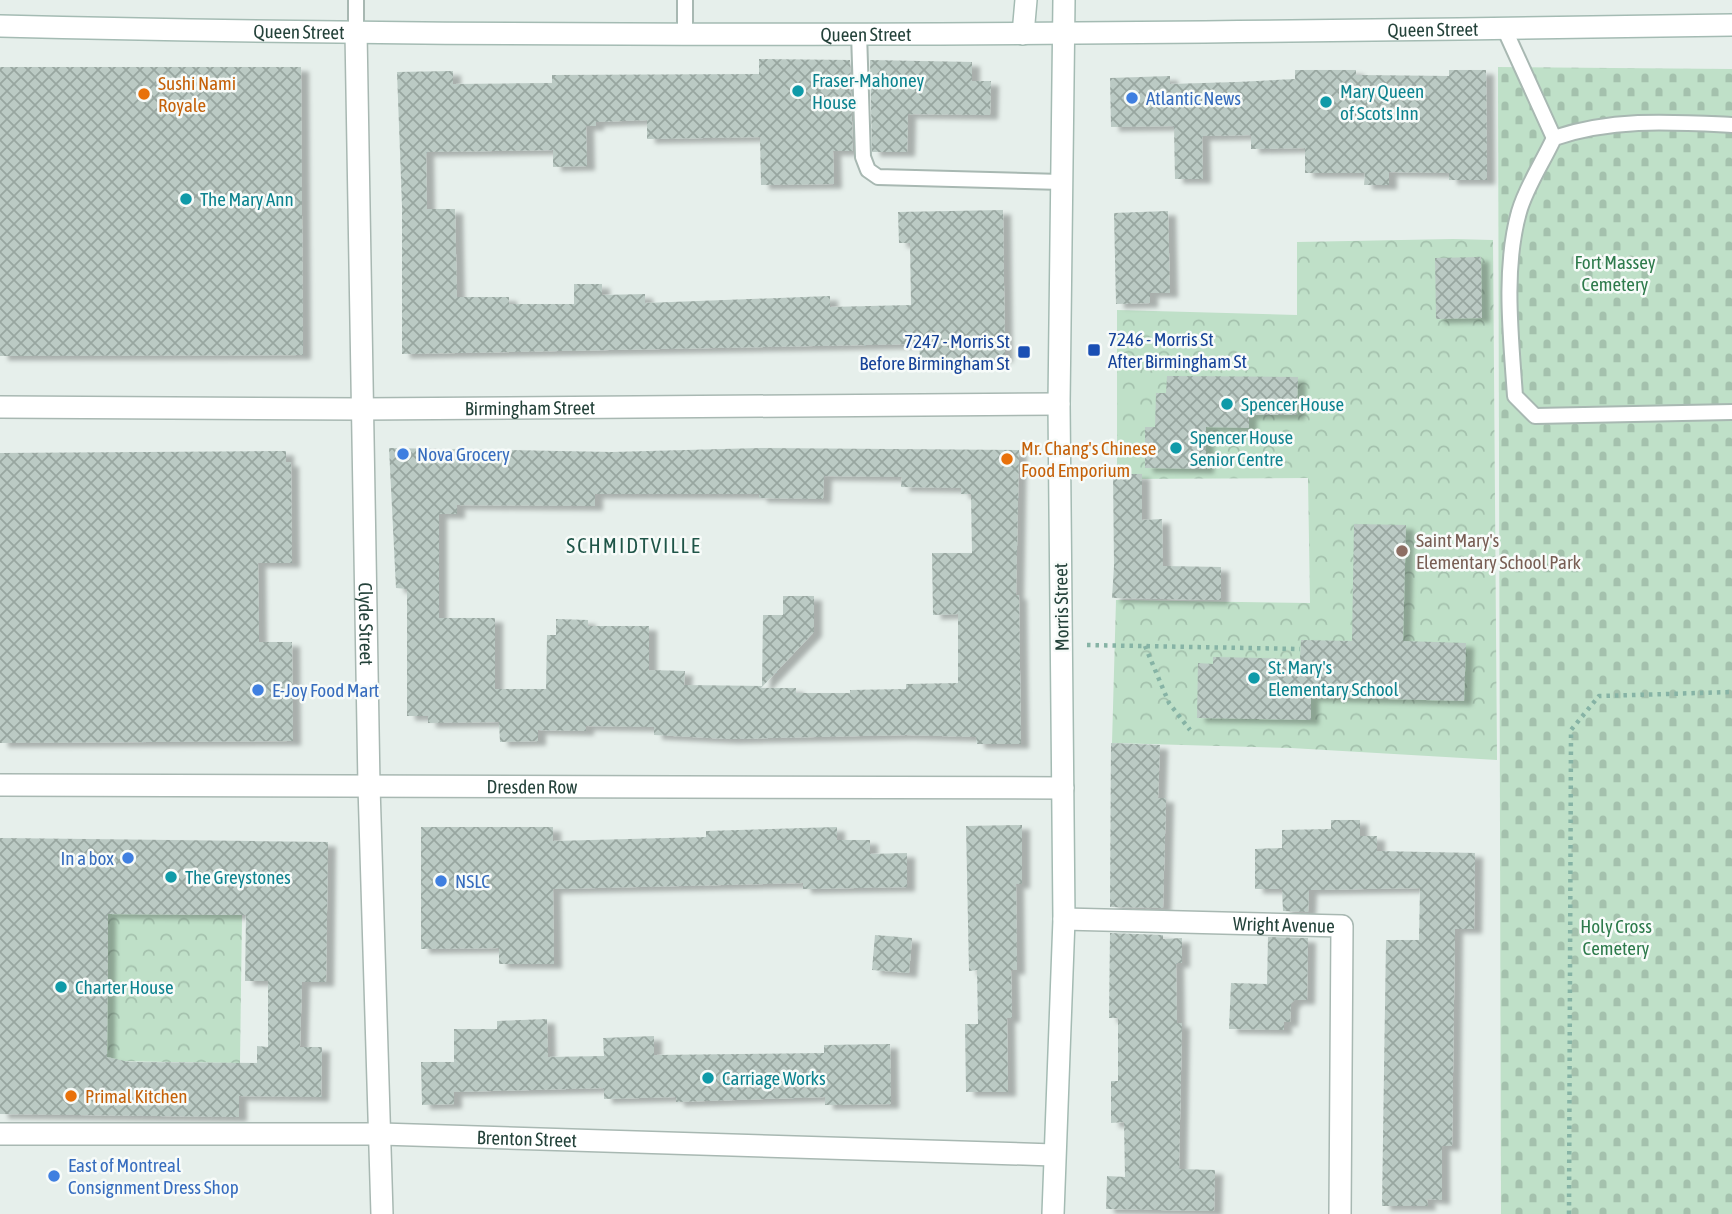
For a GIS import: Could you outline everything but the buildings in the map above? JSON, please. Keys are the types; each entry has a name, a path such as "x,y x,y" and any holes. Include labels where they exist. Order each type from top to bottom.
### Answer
{"street":[{"path":"1023,34 1026,0"},
{"name":"Morris Street","path":"1053,1214 1064,919 1059,404 1064,0"},
{"name":"Queen Street","path":"0,26 356,32 1063,34 1732,25"},
{"name":"Clyde Street","path":"356,32 369,786 382,1214"},
{"name":"Birmingham Street","path":"0,407 361,409 1059,404"},
{"name":"Dresden Row","path":"0,785 1063,788"},
{"name":"Wright Avenue","path":"1064,919 1342,926 1340,1214"},
{"name":"Brenton Street","path":"0,1134 381,1134 1054,1155"}],"lane":[{"path":"356,0 356,32"},
{"path":"685,0 685,33"},
{"path":"1504,28 1554,138"},
{"path":"859,33 863,158 868,170 878,177 1062,182"},
{"path":"1732,125 1647,120 1583,128 1554,138 1519,211 1512,266 1511,342 1515,396 1535,416 1732,412"}],"path":[{"path":"1062,644 1300,649"},
{"path":"1145,646 1169,703 1190,730"},
{"path":"1569,1214 1571,730 1599,696 1732,692"}],"green space":[{"name":"Holy Cross Cemetery","path":"1498,67 1732,69 1732,1214 1501,1214"},
{"name":"Saint Mary's Elementary School Park","path":"1493,240 1497,760 1291,748 1112,743 1116,600 1310,603 1308,478 1117,479 1117,310 1297,315 1297,242"},
{"path":"108,914 242,915 240,1063 107,1061"}],"place":[{"name":"Fraser-Mahoney House","path":"798,91"},
{"name":"Sushi Nami Royale","path":"144,94"},
{"name":"Atlantic News","path":"1132,98"},
{"name":"Mary Queen of Scots Inn","path":"1326,102"},
{"name":"The Mary Ann","path":"186,199"},
{"name":"7246 - Morris St After Birmingham St","path":"1094,350"},
{"name":"7247 - Morris St Before Birmingham St","path":"1024,352"},
{"name":"Spencer House","path":"1227,404"},
{"name":"Spencer House Senior Centre","path":"1176,448"},
{"name":"Nova Grocery","path":"403,454"},
{"name":"Mr. Chang's Chinese Food Emporium","path":"1007,459"},
{"name":"Saint Mary's Elementary School Park","path":"1402,551"},
{"name":"St. Mary's Elementary School","path":"1254,678"},
{"name":"E-Joy Food Mart","path":"258,690"},
{"name":"In a box","path":"128,858"},
{"name":"The Greystones","path":"171,877"},
{"name":"NSLC","path":"441,881"},
{"name":"Charter House","path":"61,987"},
{"name":"Carriage Works","path":"708,1078"},
{"name":"Primal Kitchen","path":"71,1096"},
{"name":"East of Montreal Consignment Dress Shop","path":"54,1176"}],"district":[{"name":"SCHMIDTVILLE","path":"634,545"}],"park label":[{"name":"Fort Massey Cemetery","path":"1615,273"}]}
